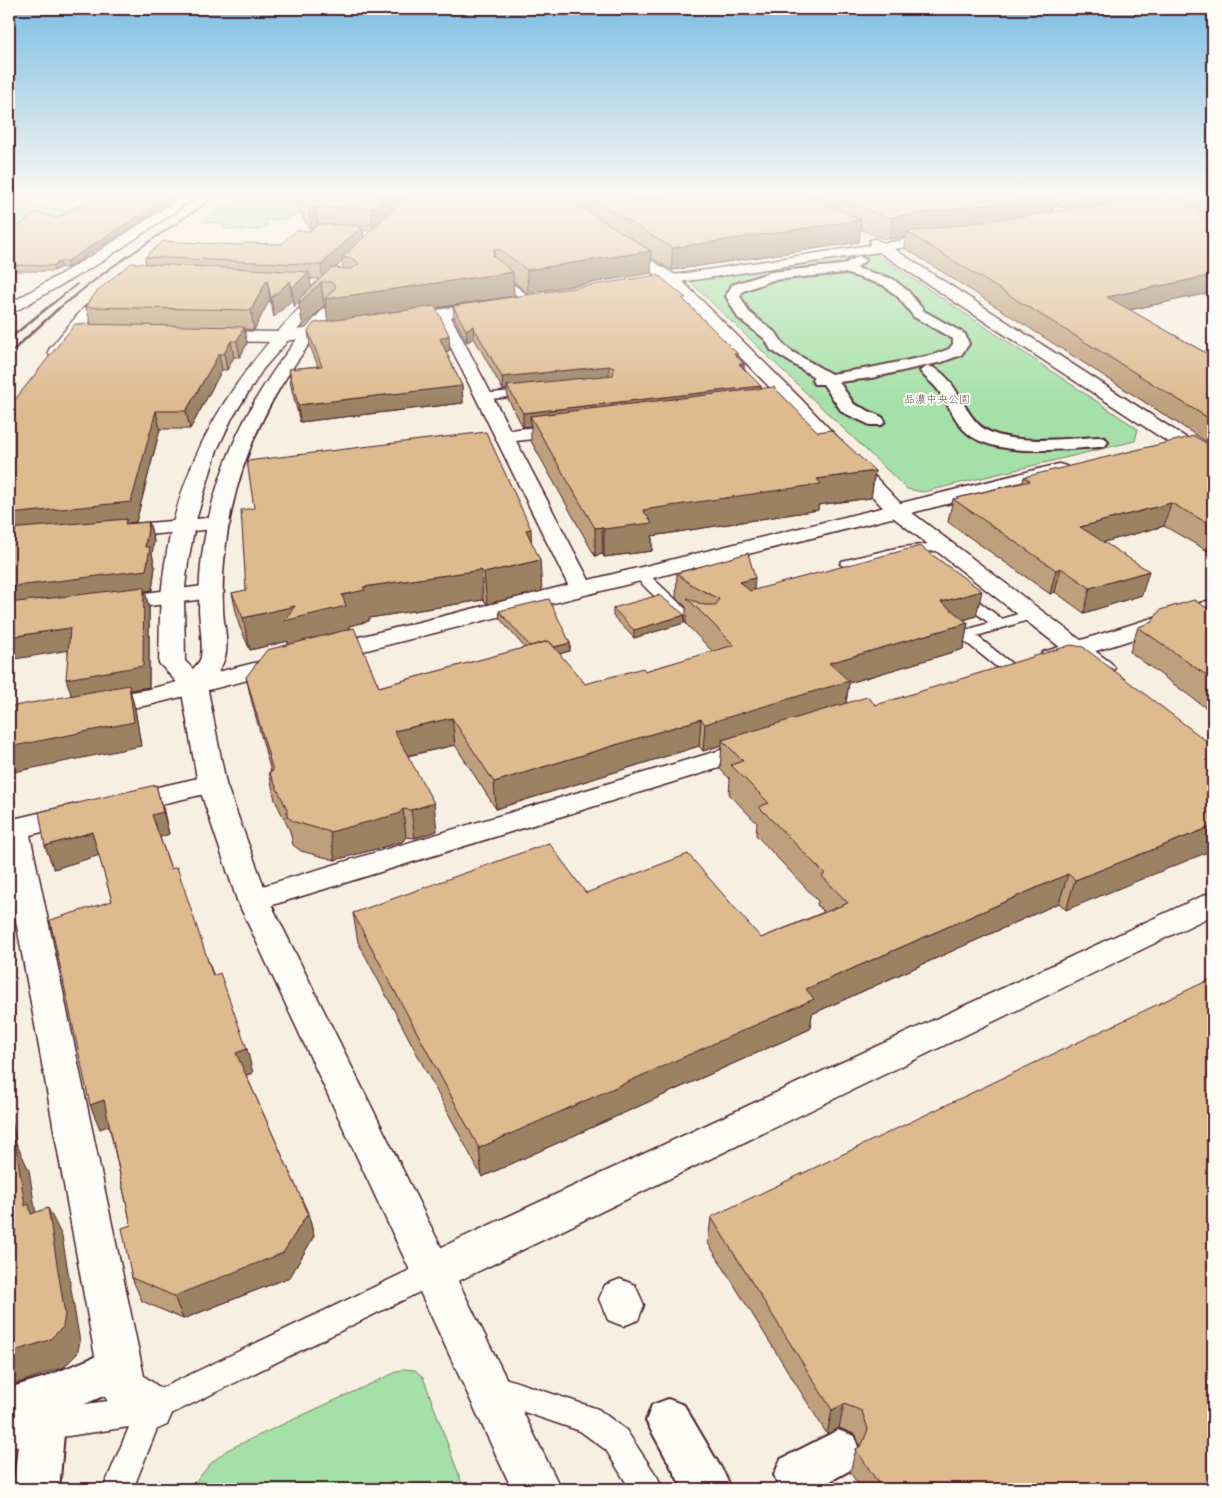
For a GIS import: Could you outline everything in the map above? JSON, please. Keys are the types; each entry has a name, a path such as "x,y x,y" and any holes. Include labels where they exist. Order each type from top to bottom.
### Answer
{"street":[{"path":"9,310 86,265"},
{"path":"650,265 672,279 784,403 896,510 1117,679"},
{"path":"623,287 762,265"},
{"path":"845,269 851,265"},
{"path":"911,265 1213,463"},
{"path":"824,379 903,370 947,356 960,348 962,340 956,334 919,314 903,294 888,282 845,269 771,276 748,283 741,292 743,315 772,336 777,347 785,354 824,379 848,408 876,420"},
{"path":"47,365 95,306 124,282"},
{"path":"305,284 339,287"},
{"path":"194,685 213,658 212,592 215,543 224,497 250,425 264,396 339,287"},
{"path":"339,287 278,337 242,385 221,418 206,448 192,489 173,596 172,663 194,685 212,784 253,900 536,1489"},
{"path":"718,292 741,292"},
{"path":"386,322 547,298"},
{"path":"442,314 581,588"},
{"path":"190,336 278,337 349,328"},
{"path":"71,334 91,334"},
{"path":"903,370 942,382 941,396 972,429 996,440 1094,457"},
{"path":"503,437 590,426"},
{"path":"1148,448 1177,441"},
{"path":"74,710 149,696 194,685 896,510 1094,457"},
{"path":"96,534 219,523"},
{"path":"86,607 212,592"},
{"path":"982,679 1213,606"},
{"path":"253,900 782,740"},
{"path":"151,1409 124,1389 11,829 212,784"},
{"path":"433,1272 1213,902"},
{"path":"36,1489 26,1417 119,1368"},
{"path":"668,1421 708,1489"},
{"path":"797,1475 838,1452"}],"lane":[{"path":"498,276 529,301"},
{"path":"483,397 541,391"},
{"path":"847,564 903,552 944,546"},
{"path":"903,552 918,563"},
{"path":"640,573 683,614 708,626"},
{"path":"948,585 1000,624"},
{"path":"1010,670 965,635 1033,614"},
{"path":"26,1417 151,1409 433,1272"},
{"path":"487,1387 588,1419 616,1440 647,1489"},
{"path":"118,1489 151,1409"}],"green space":[{"name":"品濃中央公園","path":"784,265 892,265 1138,429 1135,441 923,492 907,489 690,282 696,279"},
{"path":"403,1369 415,1370 423,1377 464,1489 190,1489 210,1464 227,1450"}],"building":[{"path":"9,265 55,265 53,266"},
{"path":"129,265 169,265 309,272 292,288 290,281 271,298 267,280 251,310 86,307 97,291"},
{"path":"358,265 504,265 513,272 325,299 336,287 331,282 321,282 299,303 300,298 331,268 350,269"},
{"path":"520,265 560,265 527,270"},
{"path":"960,265 1213,265 1213,275 1107,297 1213,357 1213,421"},
{"path":"658,275 686,298 682,298 737,353 734,354 744,364 739,364 761,386 523,413 507,386 613,375 614,368 609,366 502,377 473,326 466,330 453,306"},
{"path":"435,306 449,335 440,339 462,386 298,405 289,369 322,366 308,331 314,323"},
{"path":"75,324 244,327 237,341 231,341 224,354 219,354 186,411 156,411 131,502 9,514 9,406"},
{"path":"774,387 818,432 831,430 875,471 817,479 821,484 643,510 652,523 604,529 602,527 595,528 530,416"},
{"path":"486,432 531,529 526,530 540,560 484,573 481,570 363,587 365,590 342,595 346,606 284,621 295,606 243,618 232,593 246,590 241,510 254,508 247,461"},
{"path":"1194,436 1213,447 1213,526 1171,503 1080,527 1149,571 1090,588 1061,568 1056,570 953,499 1030,481 1024,477"},
{"path":"127,519 125,524 149,522 145,547 150,547 146,570 9,587 9,529"},
{"path":"920,546 982,591 941,602 968,623 829,663 849,681 705,724 701,719 494,782 452,718 394,731 434,803 411,810 403,809 398,814 330,832 295,822 287,817 287,809 269,772 273,771 246,677 267,650 354,628 379,687 549,641 585,684 643,668 645,671 734,645 687,598 704,605 716,605 719,599 690,584 677,573 748,553 755,578 740,582 750,591"},
{"path":"144,587 143,666 66,679 70,628 9,637 9,603"},
{"path":"659,595 685,615 634,630 613,608"},
{"path":"549,599 570,643 554,647 549,641 530,646 499,611"},
{"path":"1194,600 1207,608 1213,606 1213,680 1138,627 1152,622 1160,610"},
{"path":"1071,645 1083,647 1213,746 1213,826 1075,880 1068,874 806,989 814,999 479,1148 353,913 549,843 586,893 688,854 761,938 848,903 822,876 825,874 759,807 769,803 731,765 743,761 722,740 867,697 876,705"},
{"path":"129,685 134,722 9,747 9,707"},
{"path":"156,785 163,812 152,815 171,869 177,867 213,976 220,973 247,1049 236,1053 308,1213 283,1253 174,1296 132,1278 122,1228 131,1225 104,1100 90,1105 50,920 112,901 92,832 45,846 39,812"},
{"path":"1213,978 1213,1489 882,1489 856,1449 862,1445 868,1429 862,1411 844,1404 832,1410 711,1217"},
{"path":"15,1141 25,1206 29,1204 31,1214 48,1208 65,1314 63,1327 49,1340 9,1353 9,1144"}],"railway":[{"path":"58,309 115,265"},
{"path":"46,309 77,284"},
{"path":"9,339 47,308"},
{"path":"9,354 59,308"}]}
